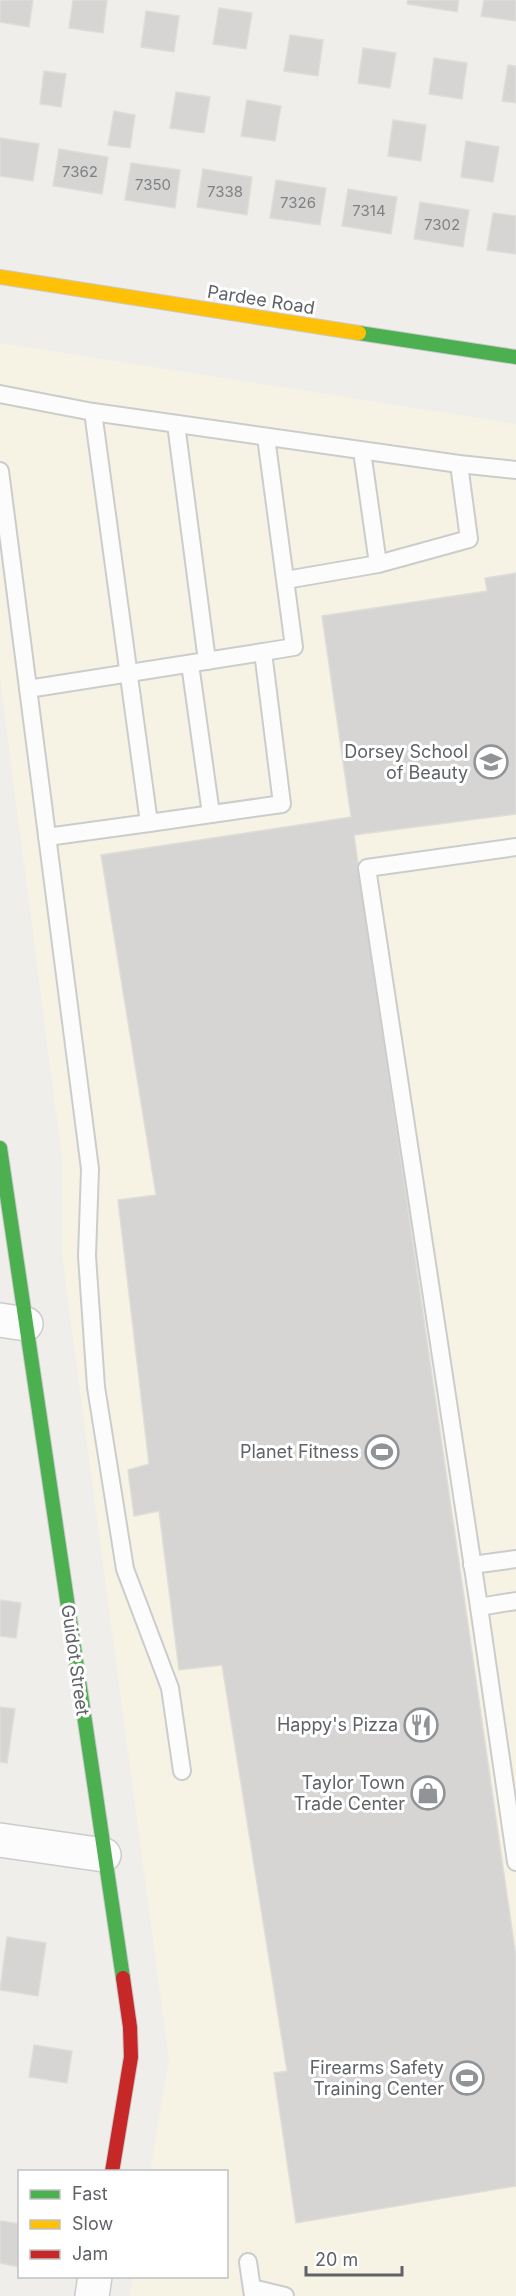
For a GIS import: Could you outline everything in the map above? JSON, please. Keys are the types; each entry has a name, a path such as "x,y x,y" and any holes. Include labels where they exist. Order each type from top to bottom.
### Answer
{"street":[{"name":"Pardee Road","path":"0,277 516,357"},
{"name":"Guidot Street","path":"0,1148 13,1322 104,1855 130,2027 131,2057 112,2170"},
{"path":"0,1840 104,1855"},
{"path":"92,2296 95,2278"}],"lane":[{"path":"0,394 93,412 362,451 516,470"},
{"path":"93,412 148,823"},
{"path":"176,424 207,661"},
{"path":"28,689 294,647 266,437"},
{"path":"362,451 378,564"},
{"path":"286,580 378,564 470,539 459,464"},
{"path":"0,471 90,1169 87,1256 96,1387 125,1569 170,1688 182,1771"},
{"path":"47,837 282,804 263,652"},
{"path":"190,664 211,814"},
{"path":"516,848 367,868 516,1862"},
{"path":"472,1565 516,1559"},
{"path":"479,1607 516,1601"},
{"path":"248,2262 252,2292 285,2296"}],"shaded area":[{"path":"0,343 516,424 516,2296 130,2296 133,2278 228,2278 228,2170 150,2170 169,2060 62,1255 62,1158 0,678"}],"building":[{"path":"0,0 33,0 29,27 0,22"},
{"path":"73,0 107,0 103,33 69,28"},
{"path":"408,0 459,0 457,12 407,4"},
{"path":"484,0 516,0 516,21 481,16"},
{"path":"219,8 252,13 246,49 213,44"},
{"path":"146,11 179,16 174,52 141,47"},
{"path":"290,35 323,40 318,76 284,71"},
{"path":"363,48 396,53 390,88 358,83"},
{"path":"434,58 467,63 462,99 429,94"},
{"path":"508,65 516,66 516,103 502,101"},
{"path":"44,71 66,74 61,107 40,104"},
{"path":"176,92 210,97 204,133 170,128"},
{"path":"247,100 281,106 275,141 241,136"},
{"path":"114,111 135,115 130,148 108,145"},
{"path":"393,120 426,125 421,161 388,156"},
{"path":"0,138 39,144 33,181 0,176"},
{"path":"466,141 499,147 493,182 461,177"},
{"path":"59,149 108,157 102,194 53,186"},
{"path":"131,163 180,170 175,208 125,200"},
{"path":"203,169 252,177 247,215 197,207"},
{"path":"276,180 326,188 320,225 270,218"},
{"path":"348,189 397,197 391,234 342,226"},
{"path":"420,202 469,210 463,247 414,239"},
{"path":"493,213 516,216 516,254 487,250"},
{"path":"516,573 516,814 354,835 516,1957 516,2186 296,2223 274,2073 287,2071 222,1665 179,1670 159,1511 134,1516 128,1470 149,1464 118,1200 156,1195 101,855 351,817 322,616 487,591 485,578"},
{"path":"0,1600 21,1603 16,1638 0,1636"},
{"path":"0,1707 15,1709 7,1763 0,1762"},
{"path":"7,1937 46,1943 38,1996 0,1990"},
{"path":"34,2045 72,2051 67,2083 29,2077"},
{"path":"0,2221 18,2224 18,2267 0,2263"}],"traffic: fast":[{"path":"359,333 516,357"},
{"path":"0,1148 123,1978"}],"traffic: slow":[{"path":"0,277 359,333"}],"traffic: jam":[{"path":"112,2170 131,2057 130,2027 123,1978"}],"place":[{"name":"Dorsey School of Beauty","path":"491,762"},
{"name":"Planet Fitness","path":"382,1452"},
{"name":"Happy's Pizza","path":"421,1725"},
{"name":"Taylor Town Trade Center","path":"428,1793"},
{"name":"Firearms Safety Training Center","path":"467,2078"}]}
